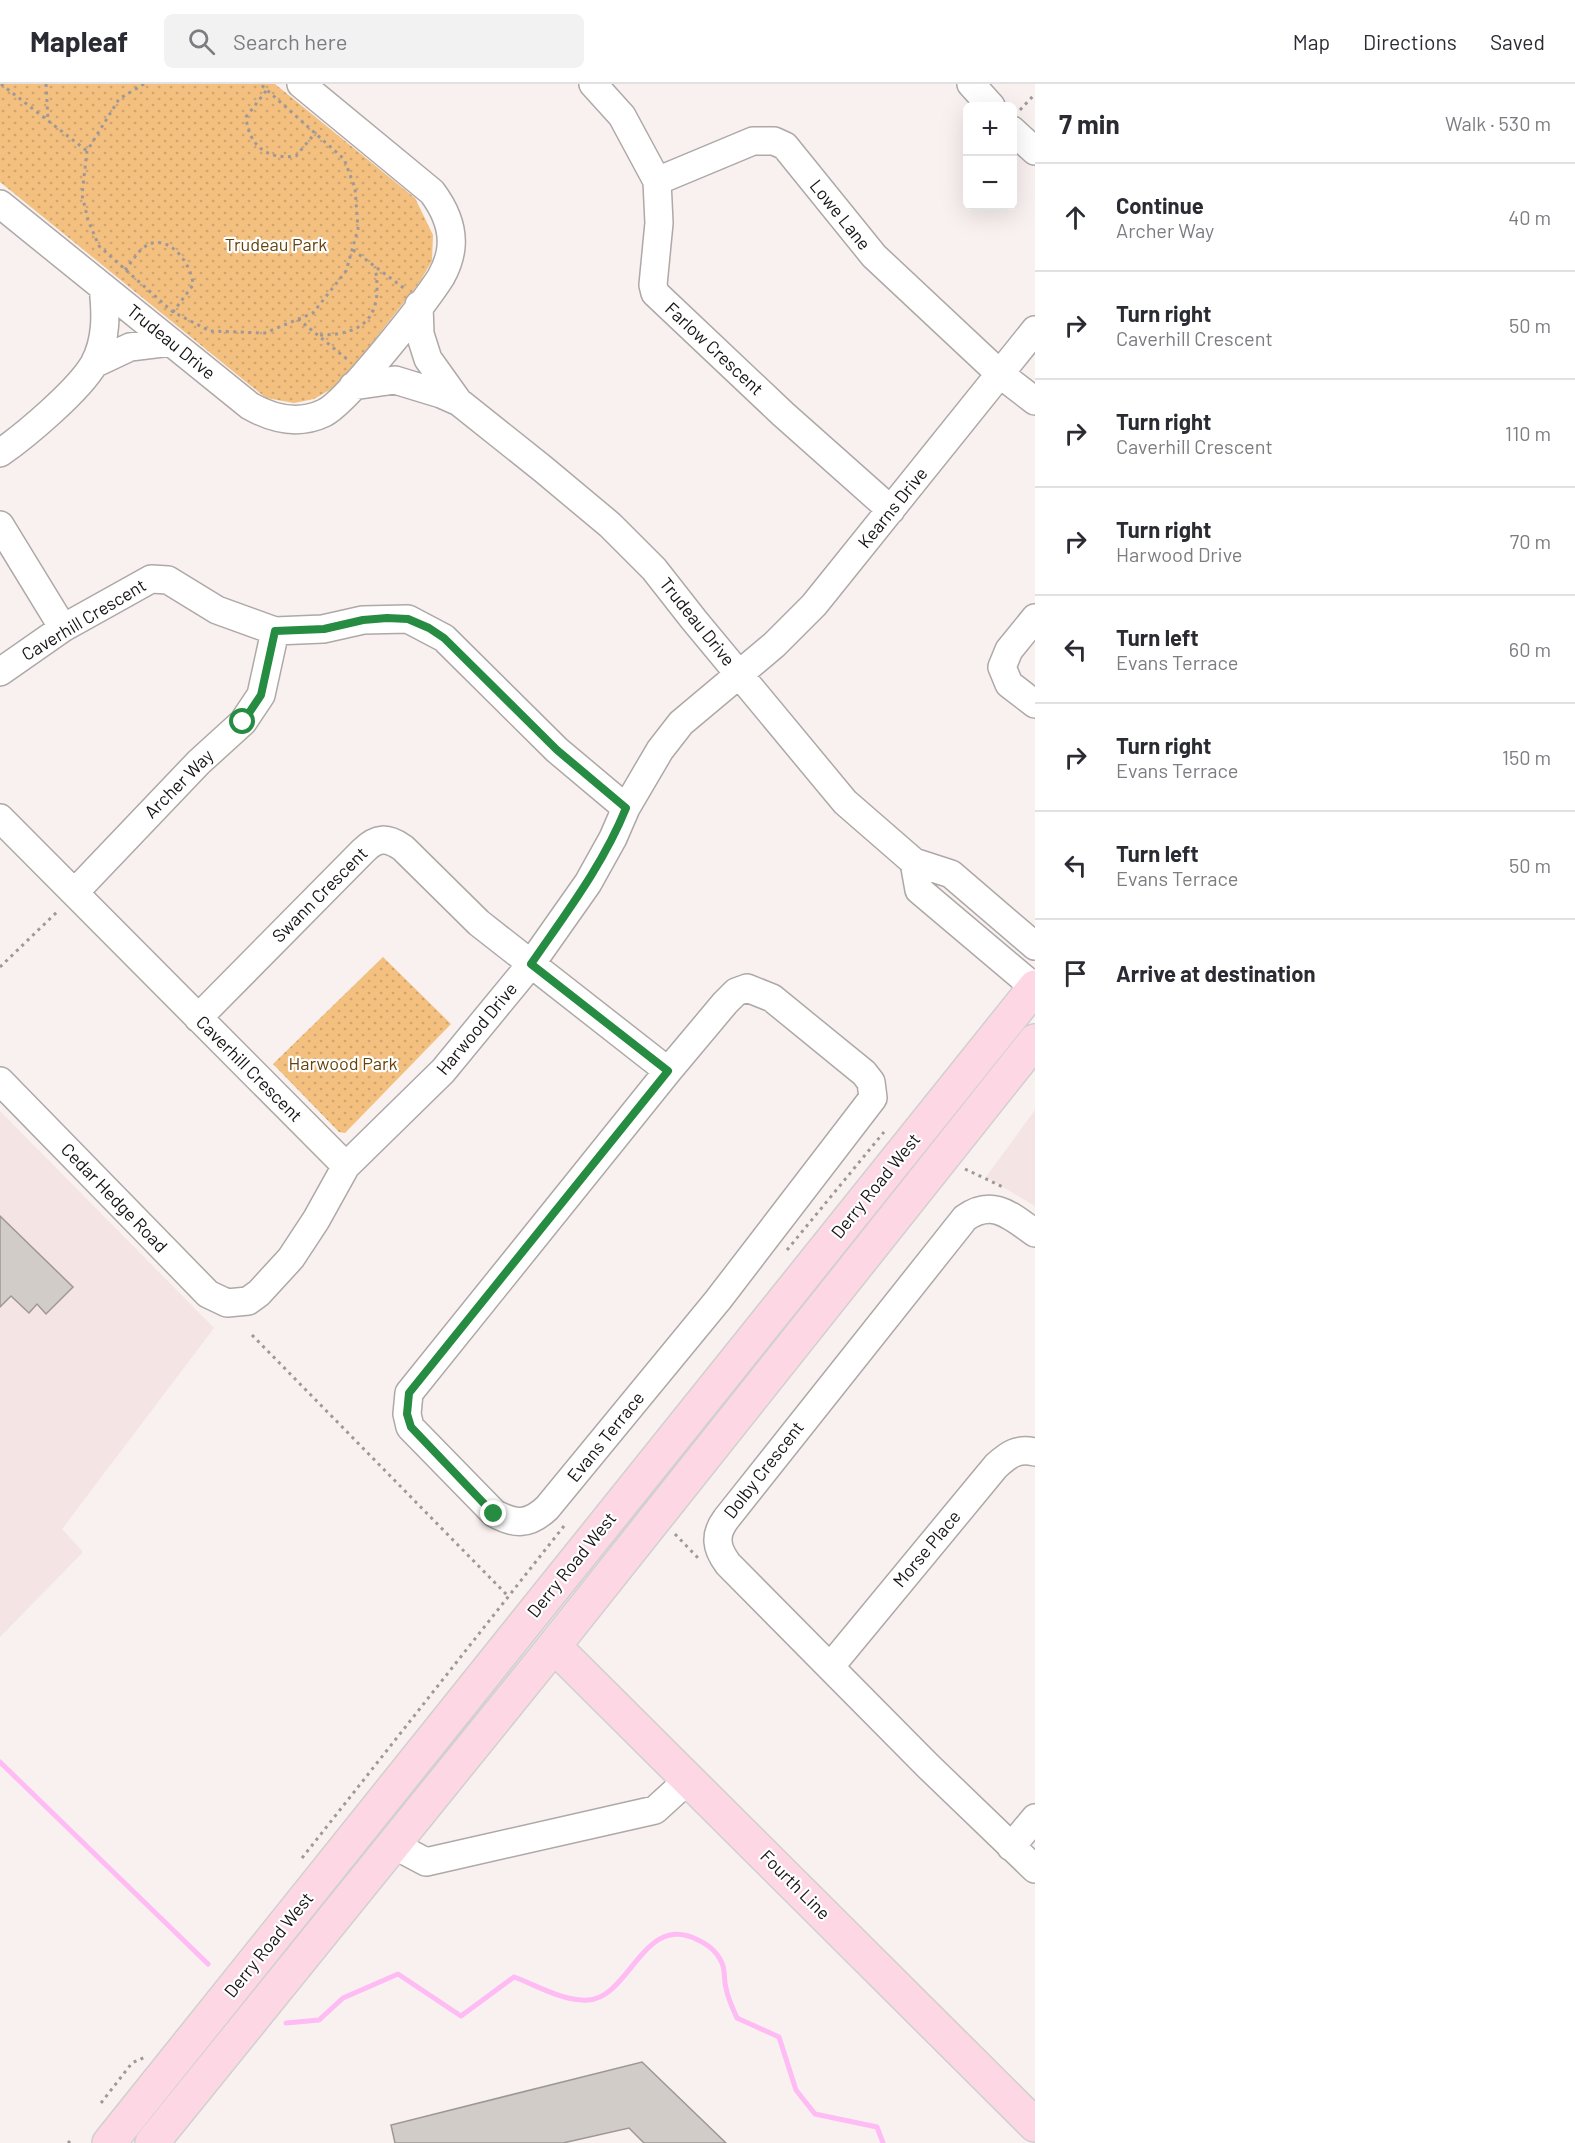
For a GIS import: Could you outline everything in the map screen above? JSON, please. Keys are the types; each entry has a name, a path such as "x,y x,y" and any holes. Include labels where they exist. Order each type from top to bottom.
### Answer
{"main road":[{"name":"Derry Road West","path":"118,2140 218,2008 1035,988"},
{"name":"Derry Road West","path":"152,2143 554,1646 1035,1041"},
{"name":"Fourth Line","path":"554,1646 1031,2111"}],"street":[{"name":"Trudeau Drive","path":"0,204 249,406 273,417 300,420 313,417 337,405 353,375 414,299 448,262 451,233 448,219 432,192 301,84"},
{"path":"335,84 333,88 335,97 349,123"},
{"name":"Farlow Crescent","path":"593,84 622,116 657,181 659,223 653,285 655,293 783,414 891,510"},
{"path":"971,84 987,102"},
{"path":"1017,124 1035,151"},
{"name":"Lowe Lane","path":"657,181 753,141 774,141 785,146 874,256 1000,374 1035,401"},
{"path":"94,364 102,343 106,319 103,287"},
{"name":"Trudeau Drive","path":"414,299 420,334 428,359 459,402 610,525 654,569 845,802 914,862 951,874 1035,946"},
{"name":"Kearns Drive","path":"738,674 774,645 814,605 1035,330"},
{"path":"0,453 44,418 94,364 130,346 171,342"},
{"name":"Trudeau Drive","path":"353,375 395,380 459,402"},
{"path":"0,525 63,628"},
{"name":"Caverhill Crescent","path":"0,672 63,628 151,579 162,579 217,610 275,631 324,629 363,620 408,619 429,628 444,638 564,757 626,808"},
{"path":"1035,618 1009,650 1002,667 1009,684 1035,704"},
{"name":"Archer Way","path":"75,892 199,762 243,722 261,695 275,631"},
{"name":"Harwood Drive","path":"235,1304 254,1298 291,1258 316,1220 346,1166 443,1071 531,964 588,882 614,838 626,808 660,750 681,723 738,674"},
{"name":"Caverhill Crescent","path":"0,818 346,1166"},
{"name":"Swann Crescent","path":"198,1018 372,841 382,838 403,848 479,924 531,964"},
{"path":"914,862 920,890 1035,988"},
{"path":"531,964 668,1071"},
{"name":"Evans Terrace","path":"747,988 772,998 864,1073 871,1082 873,1098 718,1300 547,1508 529,1522 517,1523 505,1520 494,1514 411,1427 407,1414 409,1393 668,1071 725,1003 736,992 747,988"},
{"name":"Cedar Hedge Road","path":"0,1082 208,1294 220,1302 235,1304"},
{"name":"Dolby Crescent","path":"1035,1233 1003,1211 976,1211 965,1218 718,1530 720,1553 728,1564 1035,1869"},
{"name":"Morse Place","path":"830,1667 996,1466 1009,1454 1020,1450 1035,1452"},
{"path":"394,1845 426,1862 438,1860 655,1810 688,1779"},
{"path":"1011,1847 1035,1818"}],"path":[{"path":"1,84 87,151"},
{"path":"46,84 48,120"},
{"path":"144,84 119,99 87,151 82,195 88,220 99,246 173,312 210,331 265,333 313,313 346,271 358,229 355,188 344,159 260,84"},
{"path":"266,91 246,117 250,136 260,148 271,155 296,156 316,132"},
{"path":"1017,118 1035,94"},
{"path":"125,270 144,247 162,245 179,253 190,268 194,285 173,312"},
{"path":"353,249 414,299"},
{"path":"318,335 349,332 360,327 370,317 378,295 374,266"},
{"path":"298,319 318,335 353,375"},
{"path":"0,967 75,892"},
{"path":"783,1255 888,1127"},
{"path":"252,1335 507,1595"},
{"path":"296,1866 567,1521"},
{"path":"101,2103 132,2063 148,2055"}],"shaded area":[{"path":"1035,1110 1035,1206 986,1177"},
{"path":"0,1111 214,1328 62,1529 83,1552 0,1637"}],"green space":[{"name":"Trudeau Park","path":"0,84 275,84 415,198 433,235 432,261 419,283 340,384 314,399 294,403 266,398 0,182"},
{"name":"Harwood Park","path":"383,957 451,1024 345,1133 339,1132 273,1064"}],"building":[{"path":"0,1216 73,1287 46,1314 37,1304 29,1313 11,1296 0,1307"},
{"path":"642,2062 726,2143 644,2143 629,2128 563,2143 395,2143 391,2125"}],"waterway":[{"path":"0,1762 208,1964"},
{"path":"286,2023 319,2020 343,1998 398,1974 461,2016 514,1977 560,1996 588,2000 603,1996 615,1986 651,1946 664,1937 679,1934 702,1942 719,1958 723,1966 728,1996 737,2018 779,2037 796,2090 815,2114 877,2127 883,2143"}],"route":[{"path":"243,722 261,695 275,631 324,629 363,620 408,619 429,628 444,638 557,750 586,777 626,808 614,838 588,882 531,964 668,1071 409,1393 407,1401 407,1414 411,1427 494,1514"}]}
